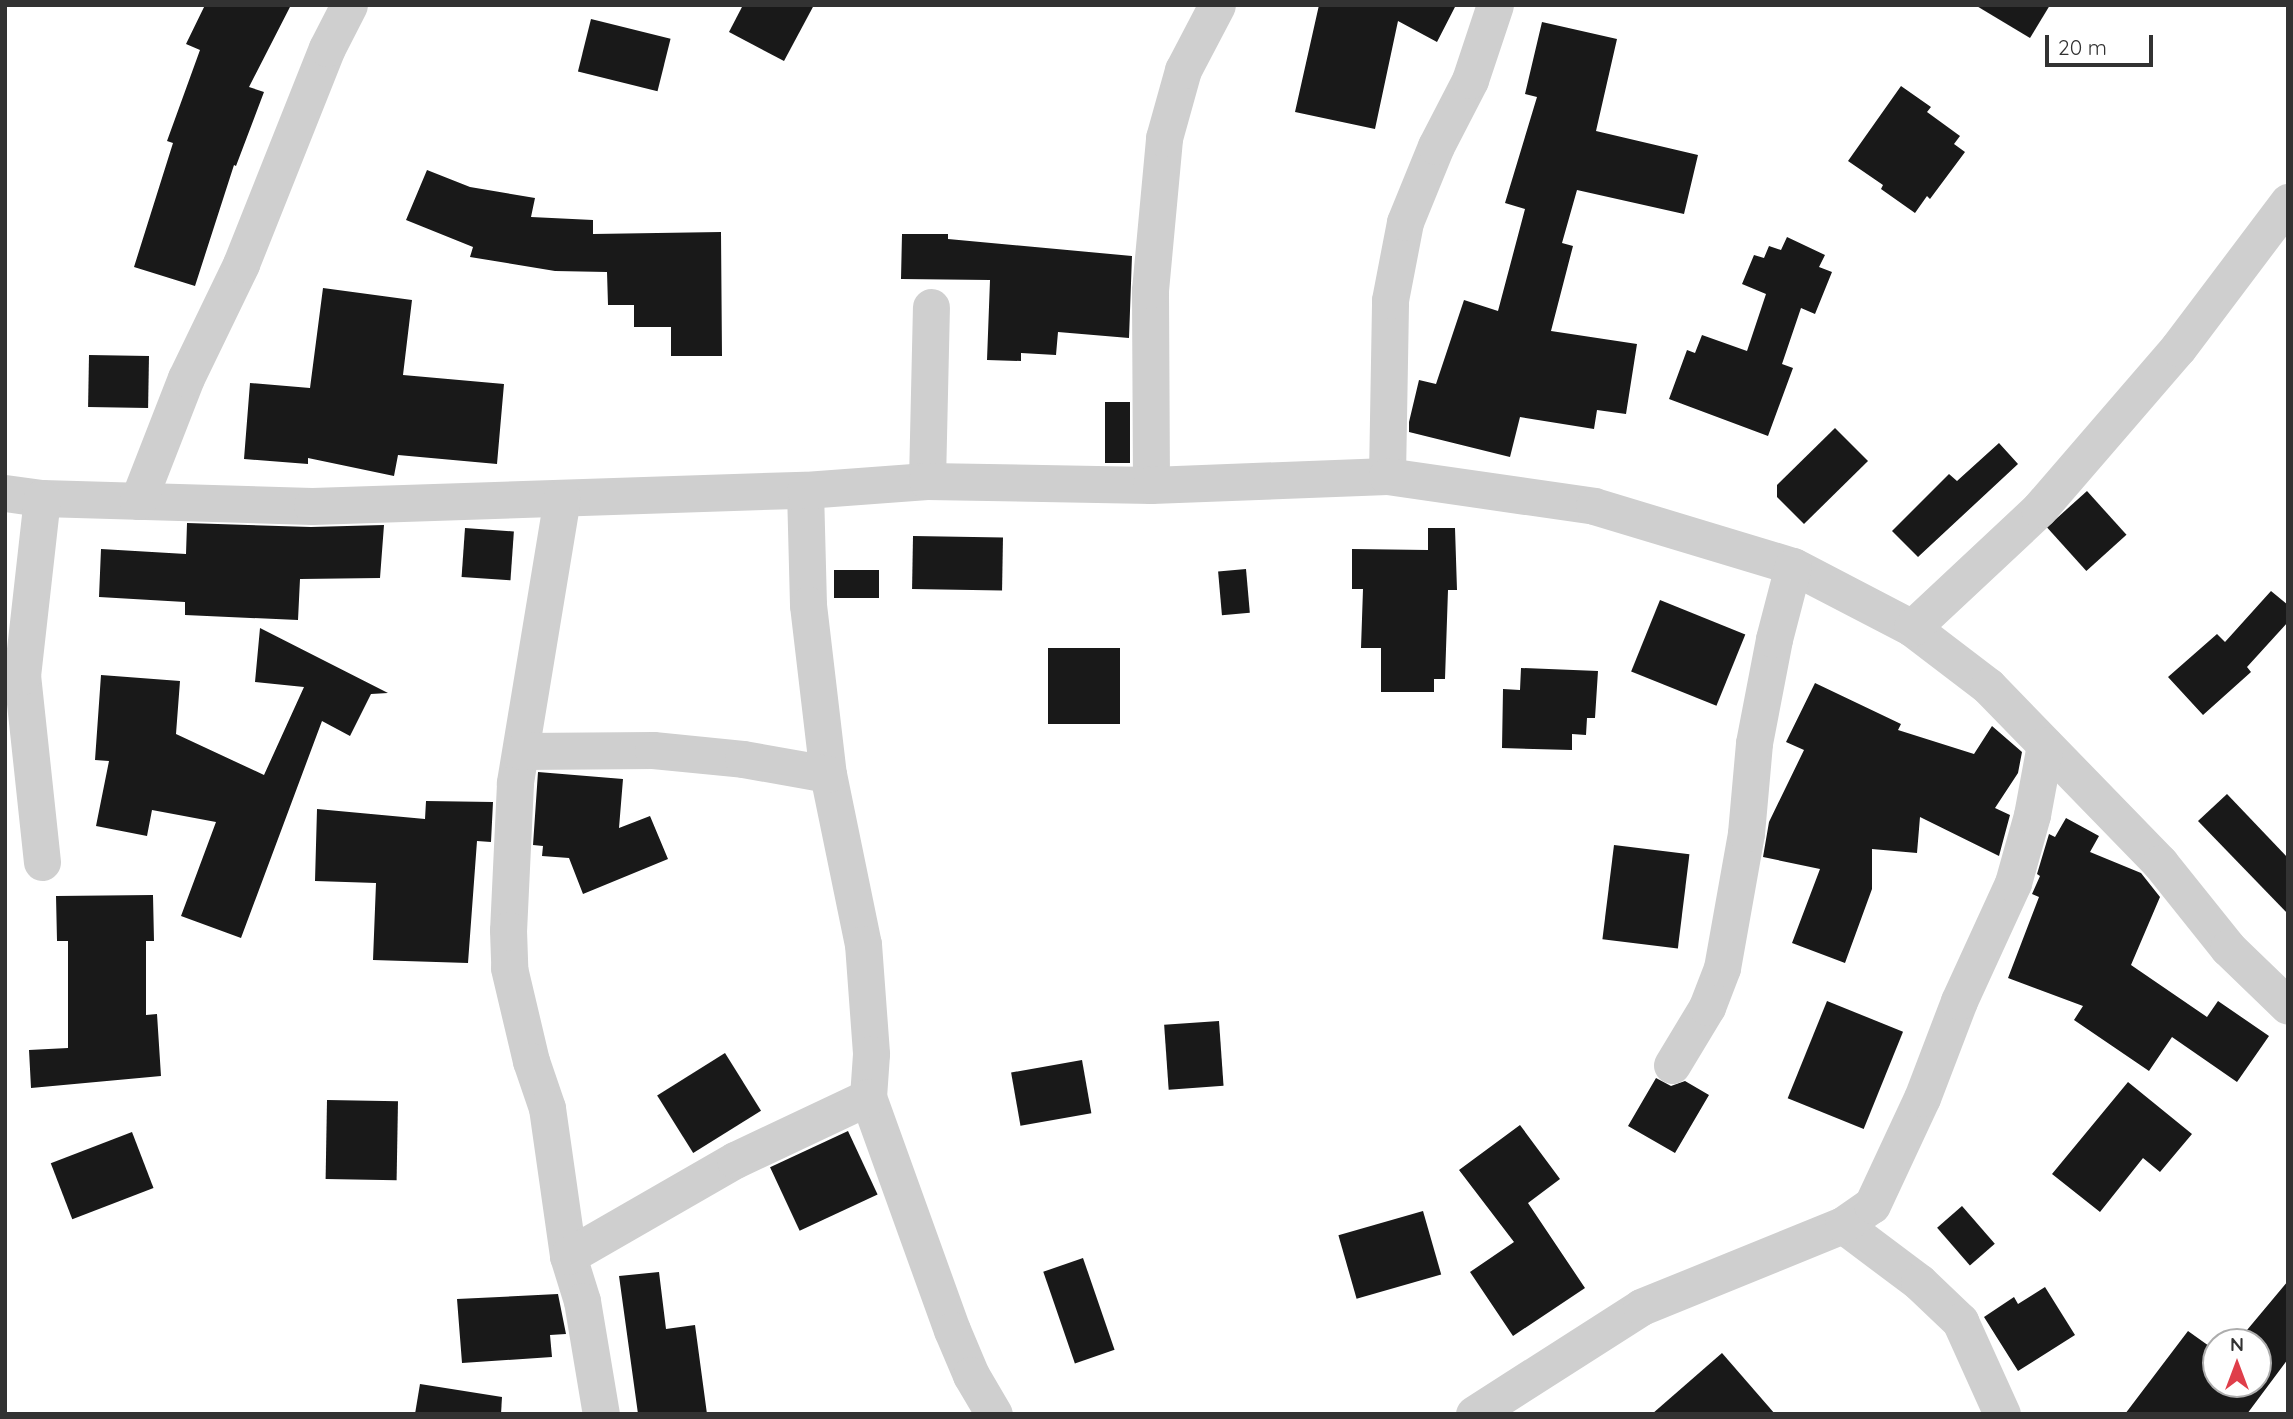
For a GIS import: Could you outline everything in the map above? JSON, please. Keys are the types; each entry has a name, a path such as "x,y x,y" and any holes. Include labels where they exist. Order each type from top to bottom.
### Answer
{"street":[{"path":"138,500 186,378 241,264 327,48 349,5"},
{"path":"1151,485 1150,290 1164,138 1183,70 1217,5"},
{"path":"1387,476 1390,300 1405,222 1436,146 1470,80 1495,5"},
{"path":"1912,628 2039,509 2178,348 2288,202"},
{"path":"927,481 931,307"},
{"path":"5,493 42,498 312,506 805,490 927,481 1151,485 1387,476 1594,506 1793,566 1912,628 1988,686 2160,863 2228,948 2288,1006"},
{"path":"805,490 808,605 828,774 863,944 871,1055 868,1097 952,1330 971,1375 994,1414"},
{"path":"42,498 22,676 42,862"},
{"path":"562,498 512,811 509,968 531,1060 547,1108 568,1256 582,1301 601,1414"},
{"path":"1672,1065 1707,1007 1722,968 1746,833 1754,743 1773,639 1793,566"},
{"path":"1474,1414 1641,1307 1843,1225 1872,1205 1922,1098 1958,1001 2013,883 2032,815 2045,745"},
{"path":"521,751 653,750 743,759 828,774"},
{"path":"568,1256 735,1160 868,1097"},
{"path":"1843,1225 1919,1282 1960,1321 2002,1414"}],"building":[{"path":"205,5 291,5 249,87 264,92 236,166 234,165 195,286 134,267 173,143 167,141 200,50 186,44"},
{"path":"743,5 814,5 784,61 729,32"},
{"path":"1319,5 1456,5 1437,42 1398,21 1375,129 1295,112"},
{"path":"1975,5 2050,5 2030,38"},
{"path":"591,19 671,39 658,91 578,71"},
{"path":"1542,22 1617,39 1596,131 1698,155 1684,214 1577,190 1562,243 1573,246 1551,331 1637,344 1626,414 1597,410 1594,429 1520,417 1510,457 1409,432 1409,422 1419,380 1436,384 1464,300 1498,311 1525,209 1505,203 1537,97 1525,94"},
{"path":"1901,86 1931,107 1927,112 1960,136 1954,144 1965,152 1930,199 1927,196 1915,213 1881,189 1883,185 1848,161"},
{"path":"427,170 470,187 535,198 531,217 593,220 593,234 721,232 722,356 671,356 671,327 634,327 634,305 608,305 607,272 555,271 470,257 473,247 406,220"},
{"path":"902,234 948,234 948,239 1132,256 1129,338 1058,332 1056,355 1021,353 1021,361 987,360 990,280 901,279"},
{"path":"1787,237 1825,255 1819,267 1832,272 1815,314 1801,308 1782,364 1793,368 1768,436 1669,399 1687,350 1695,353 1702,335 1747,351 1766,294 1742,284 1754,255 1764,258 1769,246 1781,250"},
{"path":"323,288 412,300 403,375 504,384 497,464 398,455 394,476 308,458 308,464 244,459 250,383 310,388"},
{"path":"89,355 149,356 148,408 88,407"},
{"path":"1105,402 1130,402 1130,463 1105,463"},
{"path":"1835,428 1868,461 1804,524 1777,497 1777,485"},
{"path":"1999,443 2018,464 1918,557 1892,531 1949,474 1957,481"},
{"path":"2087,491 2126,535 2086,571 2047,527"},
{"path":"187,523 311,527 384,525 380,578 300,579 298,620 185,615 185,602 99,597 101,549 186,554"},
{"path":"465,528 514,531 510,580 462,577"},
{"path":"1428,528 1455,528 1457,590 1448,590 1445,679 1434,679 1434,692 1381,692 1381,648 1361,648 1363,589 1352,589 1352,549 1428,550"},
{"path":"913,536 1003,538 1002,591 912,589"},
{"path":"1246,569 1250,613 1222,615 1218,571"},
{"path":"834,570 879,570 879,598 834,598"},
{"path":"2271,591 2288,605 2288,622 2247,667 2251,672 2203,715 2168,677 2217,634 2225,642"},
{"path":"1660,600 1745,634 1716,706 1631,671"},
{"path":"260,628 388,693 371,694 350,736 322,721 241,938 181,916 216,822 152,810 147,836 96,826 109,761 95,760 101,675 180,681 176,734 264,775 304,687 255,682"},
{"path":"1048,648 1120,648 1120,724 1048,724"},
{"path":"1521,668 1598,671 1595,718 1587,718 1586,735 1572,734 1572,750 1502,748 1503,689 1520,690"},
{"path":"1815,683 1901,724 1898,730 1974,754 1992,726 2022,752 2018,773 1995,808 2010,815 1999,856 1920,817 1917,853 1872,849 1872,889 1845,963 1792,943 1820,869 1763,857 1769,822 1804,750 1786,742"},
{"path":"538,772 623,779 619,828 650,816 668,859 583,894 569,858 542,856 543,846 533,845"},
{"path":"2227,794 2288,858 2288,914 2198,821"},
{"path":"426,801 493,802 491,842 477,841 468,963 373,960 376,883 315,881 317,809 425,819"},
{"path":"2066,818 2099,836 2090,852 2141,873 2160,897 2131,965 2207,1017 2218,1001 2269,1036 2237,1082 2172,1037 2149,1071 2074,1020 2083,1006 2008,978 2039,897 2032,894 2040,876 2037,874 2049,834 2055,837"},
{"path":"1614,845 1689,854 1678,949 1602,939"},
{"path":"153,895 154,941 146,941 146,1015 157,1014 161,1076 31,1088 29,1050 68,1048 68,941 57,941 56,896"},
{"path":"1827,1001 1903,1032 1864,1129 1788,1098"},
{"path":"1219,1021 1224,1086 1169,1090 1164,1025"},
{"path":"725,1053 761,1111 693,1153 657,1095"},
{"path":"1082,1060 1091,1113 1020,1126 1011,1073"},
{"path":"1656,1078 1671,1086 1685,1081 1709,1095 1675,1153 1628,1126"},
{"path":"2128,1082 2192,1134 2160,1172 2143,1158 2100,1212 2052,1174"},
{"path":"327,1100 398,1101 397,1180 326,1179"},
{"path":"1520,1125 1560,1179 1528,1203 1585,1288 1513,1336 1470,1272 1514,1242 1459,1170"},
{"path":"848,1131 878,1194 800,1231 770,1167"},
{"path":"132,1132 154,1188 72,1219 51,1163"},
{"path":"1962,1206 1995,1244 1970,1265 1937,1228"},
{"path":"1423,1211 1441,1274 1357,1299 1338,1235"},
{"path":"1083,1258 1115,1350 1075,1363 1043,1272"},
{"path":"659,1272 666,1329 695,1325 707,1414 638,1414 619,1276"},
{"path":"2288,1281 2288,1359 2272,1380 2272,1328 2249,1328"},
{"path":"2045,1287 2075,1335 2018,1371 1984,1317 2014,1297 2018,1304"},
{"path":"558,1294 566,1334 550,1335 552,1357 462,1363 457,1299"},
{"path":"2188,1331 2202,1341 2202,1398 2259,1398 2247,1414 2125,1414"},
{"path":"1722,1353 1775,1414 1652,1414"},
{"path":"420,1384 502,1397 501,1414 415,1414"}]}
